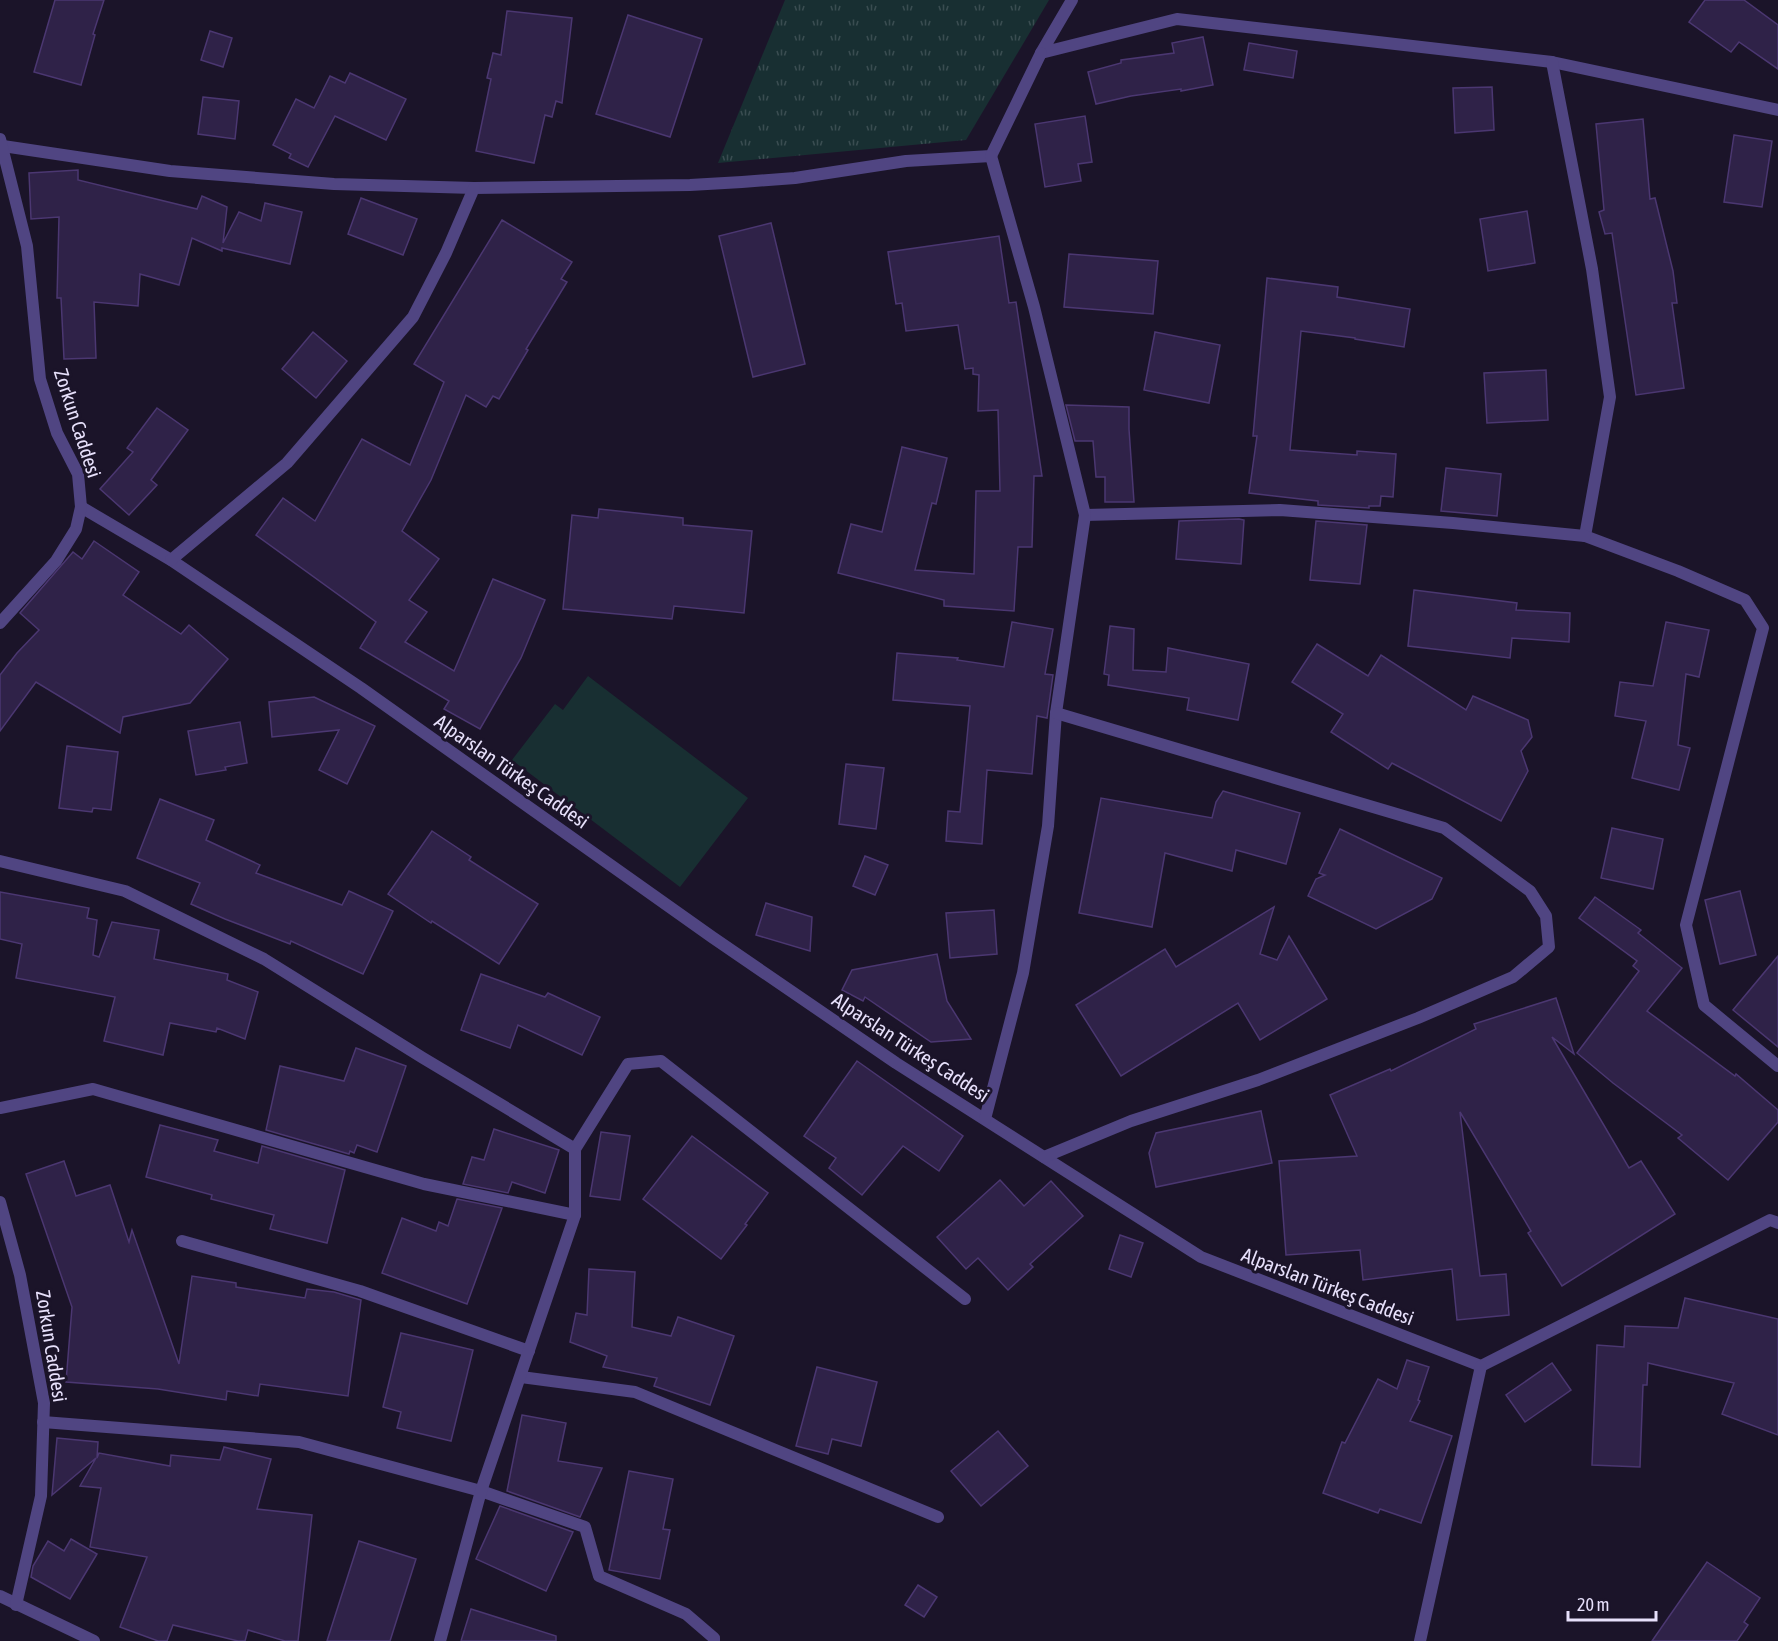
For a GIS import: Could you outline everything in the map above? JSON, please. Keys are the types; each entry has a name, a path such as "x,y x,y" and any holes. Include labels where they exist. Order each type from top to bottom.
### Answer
{"street":[{"path":"985,1119 1023,973 1047,838 1056,713 1085,515 1034,307 991,156 1041,53 1072,0"},
{"path":"1041,53 1177,19 1552,62 1778,110"},
{"path":"1552,62 1592,269 1610,397 1585,536"},
{"path":"2,143 171,171 334,184 474,188 690,185 742,182 795,178 906,161 991,156"},
{"name":"Zorkun Caddesi","path":"0,623 56,561 76,529 81,507 78,474 57,434 40,379 27,246 2,143"},
{"path":"171,560 287,463 413,317 446,253 474,188"},
{"name":"Alparslan Türkeş Caddesi","path":"81,507 171,560 362,688 722,944 896,1063 1201,1257 1481,1366"},
{"path":"1085,515 1280,510 1585,536 1678,571 1745,600 1763,628 1686,925 1704,1005 1778,1066"},
{"path":"1044,1157 1131,1121 1258,1080 1418,1018 1513,978 1549,947 1546,916 1530,891 1444,828 1056,713"},
{"path":"0,861 125,891 264,959 575,1149"},
{"path":"440,1641 480,1491 576,1215 575,1149 628,1064 661,1061 965,1299"},
{"path":"0,1108 93,1089 424,1184 576,1215"},
{"name":"Zorkun Caddesi","path":"0,1202 20,1275 44,1403 41,1496 16,1605"},
{"path":"1420,1641 1481,1366 1774,1221 1778,1209"},
{"path":"182,1241 360,1291 529,1351"},
{"path":"521,1377 635,1392 938,1517"},
{"path":"43,1422 299,1442 480,1491 585,1527 598,1576 686,1614 714,1638 714,1641"},
{"path":"0,1596 94,1641"}],"green space":[{"path":"785,0 1049,0 966,140 718,163"},
{"path":"588,676 748,798 680,887 512,760 555,704 563,710"}],"building":[{"path":"55,0 104,0 81,85 34,72"},
{"path":"1705,0 1744,0 1778,25 1778,69 1739,42 1731,52 1689,22"},
{"path":"507,11 572,18 562,103 556,101 552,117 545,115 534,163 476,151 491,79 487,78 493,53 501,55"},
{"path":"628,15 702,39 670,137 596,114"},
{"path":"210,31 232,38 223,67 201,60"},
{"path":"1203,37 1213,85 1131,96 1096,104 1088,72 1121,63 1121,60 1174,53 1172,43"},
{"path":"1249,43 1297,51 1293,78 1244,70"},
{"path":"350,73 406,99 386,140 335,116 308,167 289,158 291,154 273,145 296,99 314,108 330,76 345,83"},
{"path":"1492,87 1494,130 1455,133 1453,88"},
{"path":"203,97 239,101 235,139 198,134"},
{"path":"1085,116 1092,162 1078,164 1081,181 1045,187 1035,124"},
{"path":"1643,119 1650,199 1655,198 1673,271 1677,303 1672,303 1684,388 1636,395 1612,233 1605,234 1599,212 1604,210 1596,124"},
{"path":"1734,135 1772,141 1762,207 1724,202"},
{"path":"78,170 78,180 197,209 202,196 227,207 223,243 239,212 261,221 265,203 302,212 290,264 222,248 222,251 192,238 179,285 140,274 138,306 94,302 96,358 64,359 61,298 57,298 59,217 31,219 29,173"},
{"path":"361,198 417,219 403,255 348,234"},
{"path":"1527,211 1535,263 1488,271 1480,219"},
{"path":"502,220 572,262 561,279 567,282 499,399 493,396 486,407 466,395 431,480 402,531 439,559 409,600 427,612 405,642 454,671 493,579 545,600 521,658 480,729 444,709 449,701 360,648 376,622 256,535 283,498 315,521 362,439 410,465 444,382 414,364"},
{"path":"771,223 805,364 753,377 719,236"},
{"path":"999,236 1009,303 1016,302 1042,476 1034,476 1032,547 1018,547 1014,611 944,606 944,600 838,573 851,524 882,532 902,447 947,458 936,504 932,503 915,570 974,574 976,491 1000,491 998,410 978,411 979,375 973,374 973,368 965,369 958,325 906,331 902,303 896,304 888,252"},
{"path":"1069,254 1158,261 1153,314 1064,307"},
{"path":"1267,278 1338,287 1337,297 1410,309 1404,347 1301,331 1290,450 1357,455 1357,451 1396,454 1393,497 1381,496 1380,506 1369,506 1369,508 1318,505 1318,501 1249,493 1257,436 1253,436"},
{"path":"313,332 347,361 316,398 282,369"},
{"path":"1155,332 1220,345 1209,403 1144,390"},
{"path":"1546,370 1548,420 1487,423 1484,373"},
{"path":"1066,405 1129,407 1134,502 1105,502 1105,477 1096,477 1093,441 1075,441"},
{"path":"157,408 188,430 151,480 157,485 129,515 100,489 133,452 127,448"},
{"path":"1446,468 1501,474 1497,516 1441,511"},
{"path":"599,509 683,518 683,525 752,531 744,613 674,606 672,619 563,609 572,515 598,518"},
{"path":"1244,520 1241,564 1176,559 1179,521"},
{"path":"1316,521 1367,525 1360,584 1310,580"},
{"path":"94,541 139,572 123,595 181,634 189,625 228,659 190,703 123,717 120,733 36,682 0,731 0,675 39,630 20,613 73,552 82,559"},
{"path":"1414,590 1517,603 1516,610 1570,613 1569,642 1512,638 1510,658 1408,646"},
{"path":"1012,622 1053,629 1045,674 1053,675 1047,718 1037,716 1032,774 987,770 982,844 946,841 948,811 960,812 970,706 893,700 897,653 958,658 957,660 1004,667"},
{"path":"1666,622 1709,630 1699,677 1686,674 1678,745 1690,748 1679,790 1632,778 1646,721 1615,716 1620,682 1653,686"},
{"path":"1110,626 1134,629 1133,670 1166,672 1168,648 1249,664 1238,720 1187,710 1189,698 1108,685 1109,675 1104,674"},
{"path":"1317,644 1368,676 1381,655 1466,710 1473,696 1528,720 1532,737 1521,751 1528,771 1501,821 1392,763 1388,769 1331,732 1343,714 1292,682"},
{"path":"314,697 375,726 347,784 319,770 339,730 272,737 269,702"},
{"path":"240,722 247,763 225,767 226,770 196,775 188,731"},
{"path":"67,746 118,752 111,810 93,808 92,812 59,808"},
{"path":"846,764 884,768 876,829 839,824"},
{"path":"1223,791 1300,813 1286,864 1236,850 1232,871 1165,853 1152,927 1079,913 1101,798 1212,818 1216,802"},
{"path":"160,799 214,820 206,840 260,865 256,873 342,905 349,891 393,911 363,974 291,941 290,944 191,904 200,883 137,858"},
{"path":"1612,828 1663,839 1653,889 1601,878"},
{"path":"1340,829 1442,878 1432,899 1376,929 1308,896 1316,879 1325,875 1319,873"},
{"path":"432,831 471,857 469,860 538,904 499,964 388,894"},
{"path":"865,856 888,865 875,895 853,886"},
{"path":"1740,891 1756,955 1720,964 1705,900"},
{"path":"0,892 89,908 87,918 97,920 93,955 99,957 112,922 159,930 154,959 228,974 227,980 258,992 245,1039 217,1028 216,1032 170,1023 163,1055 104,1041 115,997 16,978 22,944 0,939"},
{"path":"1595,897 1641,930 1638,933 1682,968 1647,1011 1735,1076 1736,1074 1778,1110 1778,1122 1728,1180 1678,1138 1682,1135 1577,1053 1639,971 1633,966 1637,961 1579,918"},
{"path":"766,903 812,917 810,951 756,935"},
{"path":"1274,907 1260,954 1277,960 1289,936 1327,999 1260,1040 1238,1003 1121,1076 1076,1005 1165,949 1176,967"},
{"path":"994,910 997,954 950,958 946,913"},
{"path":"937,954 947,1001 971,1039 931,1042 865,997 863,1001 842,990 852,970"},
{"path":"1778,956 1778,1047 1733,1010"},
{"path":"481,974 545,997 548,993 600,1017 582,1055 518,1025 510,1048 461,1030"},
{"path":"1556,998 1574,1054 1552,1037 1629,1168 1641,1161 1675,1214 1562,1286 1528,1233 1531,1231 1460,1112 1480,1276 1506,1274 1509,1315 1457,1320 1452,1269 1363,1280 1360,1250 1286,1255 1279,1161 1357,1156 1330,1095 1390,1069 1391,1071 1476,1029 1474,1024"},
{"path":"356,1048 406,1066 377,1152 357,1145 354,1153 350,1151 349,1154 266,1130 280,1066 344,1081"},
{"path":"857,1061 963,1136 939,1171 903,1146 862,1195 829,1168 836,1158 804,1136"},
{"path":"1261,1111 1272,1163 1156,1187 1149,1153 1156,1133"},
{"path":"160,1125 218,1140 214,1151 258,1163 262,1146 345,1170 327,1243 270,1229 274,1215 211,1199 212,1195 146,1177"},
{"path":"494,1129 559,1150 545,1193 512,1182 508,1193 463,1184 472,1157 484,1160"},
{"path":"601,1132 630,1136 620,1200 590,1196"},
{"path":"692,1136 768,1193 721,1259 643,1199"},
{"path":"64,1161 76,1196 110,1185 129,1242 132,1230 179,1364 192,1276 236,1283 236,1287 305,1298 307,1289 334,1292 361,1300 348,1396 260,1384 258,1396 227,1391 226,1400 158,1389 66,1382 72,1307 26,1174"},
{"path":"1000,1180 1024,1206 1051,1181 1083,1216 1030,1264 1033,1267 1008,1290 978,1258 966,1269 937,1237"},
{"path":"457,1199 502,1208 467,1304 382,1273 402,1218 436,1231 439,1222 448,1226"},
{"path":"1120,1235 1143,1243 1131,1277 1109,1269"},
{"path":"589,1269 635,1272 632,1327 671,1336 678,1317 734,1336 710,1405 654,1386 657,1378 603,1367 607,1356 570,1342 576,1313 587,1315"},
{"path":"1685,1298 1778,1319 1778,1435 1722,1414 1734,1383 1648,1363 1647,1385 1643,1385 1640,1467 1592,1465 1597,1345 1624,1347 1625,1326 1678,1328"},
{"path":"401,1333 473,1350 451,1441 397,1428 401,1412 383,1407"},
{"path":"1407,1360 1429,1367 1418,1400 1420,1401 1410,1421 1452,1436 1421,1523 1380,1509 1378,1513 1323,1493 1342,1442 1345,1443 1378,1379 1397,1389"},
{"path":"1552,1363 1571,1390 1525,1422 1506,1395"},
{"path":"817,1367 877,1382 861,1446 832,1439 828,1454 796,1446"},
{"path":"522,1415 566,1423 558,1461 602,1468 580,1517 507,1491"},
{"path":"998,1431 1028,1466 981,1506 951,1471"},
{"path":"57,1438 98,1442 97,1458 99,1453 170,1466 171,1455 220,1460 224,1447 271,1459 257,1509 312,1515 298,1641 285,1641 248,1630 245,1641 238,1641 173,1625 167,1641 158,1641 120,1627 147,1557 90,1547 101,1488 80,1486 96,1458 52,1495"},
{"path":"629,1471 673,1479 663,1529 670,1530 660,1579 609,1570"},
{"path":"500,1506 573,1532 546,1591 476,1559"},
{"path":"71,1539 97,1554 70,1599 31,1577 33,1566 48,1541 64,1551"},
{"path":"359,1541 416,1559 390,1641 327,1641"},
{"path":"1707,1562 1760,1598 1744,1622 1748,1625 1737,1641 1652,1641"},
{"path":"918,1585 937,1597 924,1617 905,1605"},
{"path":"471,1609 556,1636 556,1641 461,1641"}]}
